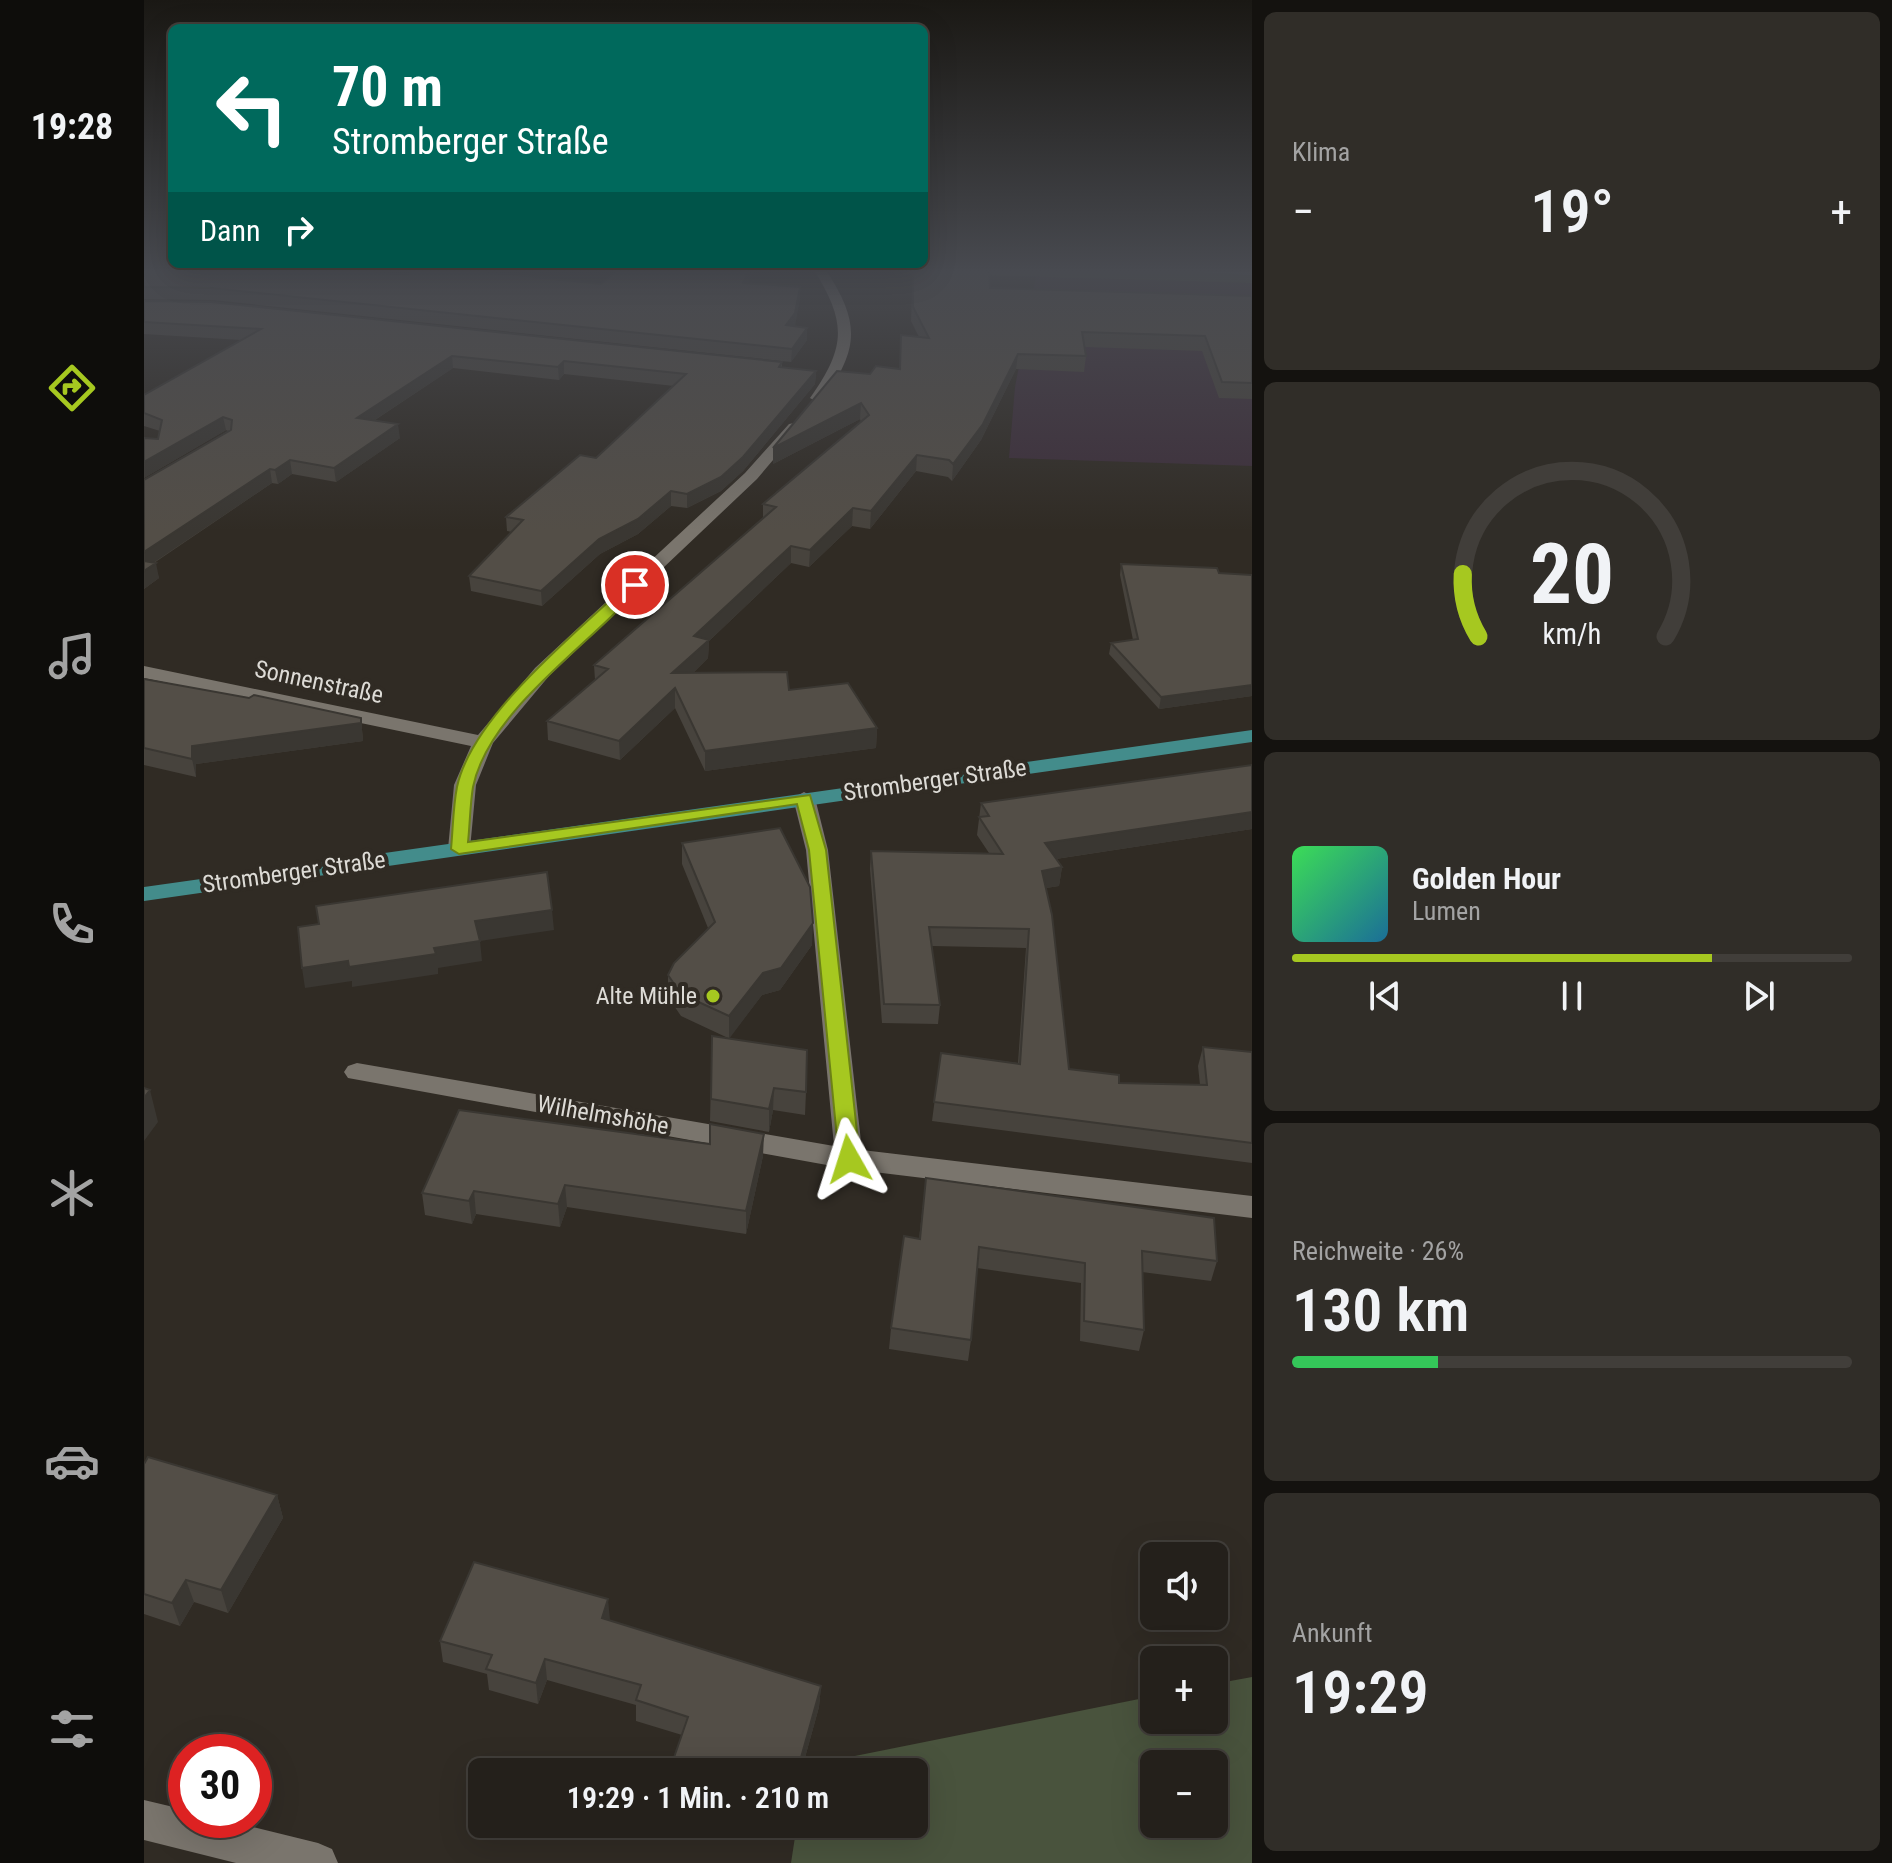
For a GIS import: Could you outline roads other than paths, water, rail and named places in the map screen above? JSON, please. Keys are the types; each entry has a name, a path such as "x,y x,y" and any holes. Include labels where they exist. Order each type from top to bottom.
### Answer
{"main road":[{"name":"Stromberger Straße","path":"144,894 1252,736"}],"street":[{"path":"459,849 465,785 483,742 542,672 751,476 790,432 839,357"},
{"name":"Sonnenstraße","path":"144,672 483,742"},
{"path":"804,798 817,850 849,1159"},
{"name":"Wilhelmshöhe","path":"357,1072 849,1159 1252,1207"},
{"path":"144,1820 318,1863"}],"place":[{"name":"Alte Mühle","path":"713,996"}]}
